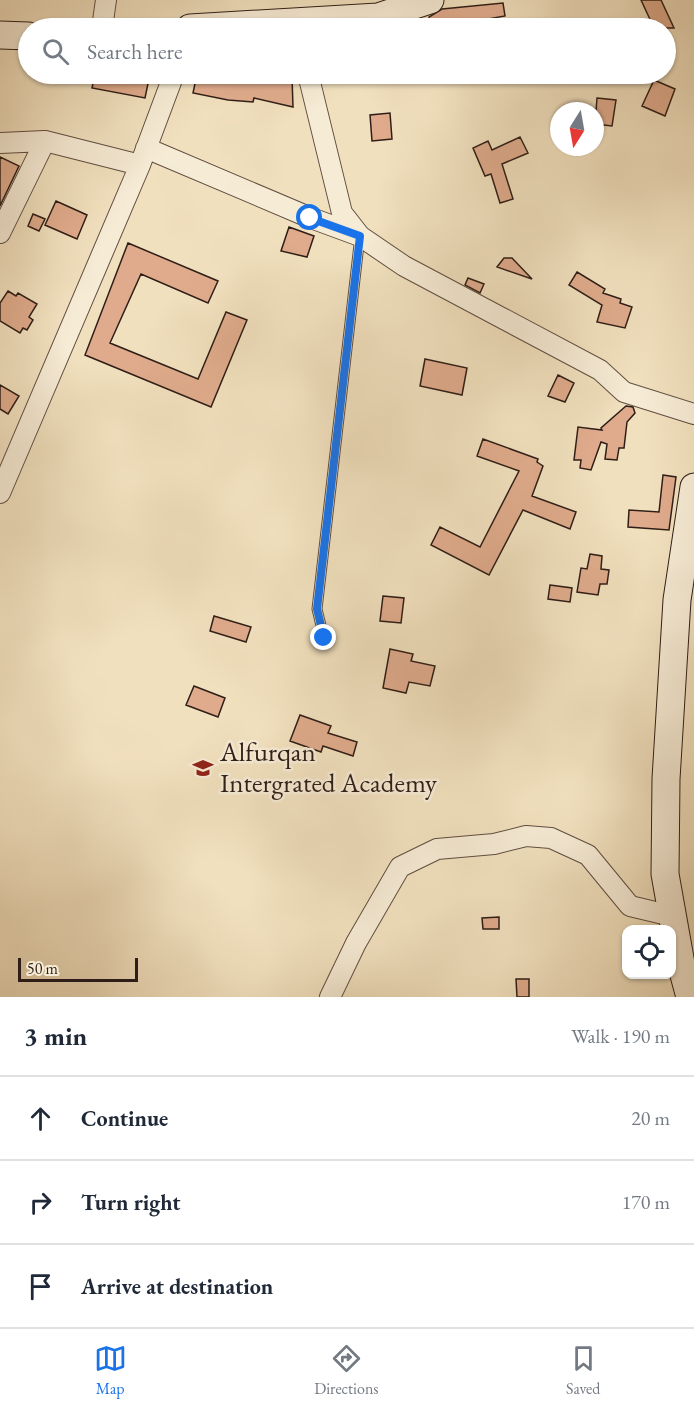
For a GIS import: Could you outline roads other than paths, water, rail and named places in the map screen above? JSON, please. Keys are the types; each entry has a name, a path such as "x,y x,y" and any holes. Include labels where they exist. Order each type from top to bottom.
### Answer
{"street":[{"path":"103,18 106,0"},
{"path":"336,18 430,0"},
{"path":"0,35 18,36"},
{"path":"0,493 143,156 170,84"},
{"path":"310,84 342,213 360,236"},
{"path":"0,233 45,141"},
{"path":"0,143 45,141 143,156 360,236 404,267 600,370 606,378 624,392 694,414"},
{"path":"690,997 665,874 668,747 677,600 694,487"},
{"path":"330,997 356,944 400,867 437,849 494,844 526,836 551,838 588,855 630,906 672,916"}],"lane":[{"path":"324,638 317,609 360,236"}],"place":[{"name":"Alfurqan Intergrated Academy","path":"203,768"}]}
